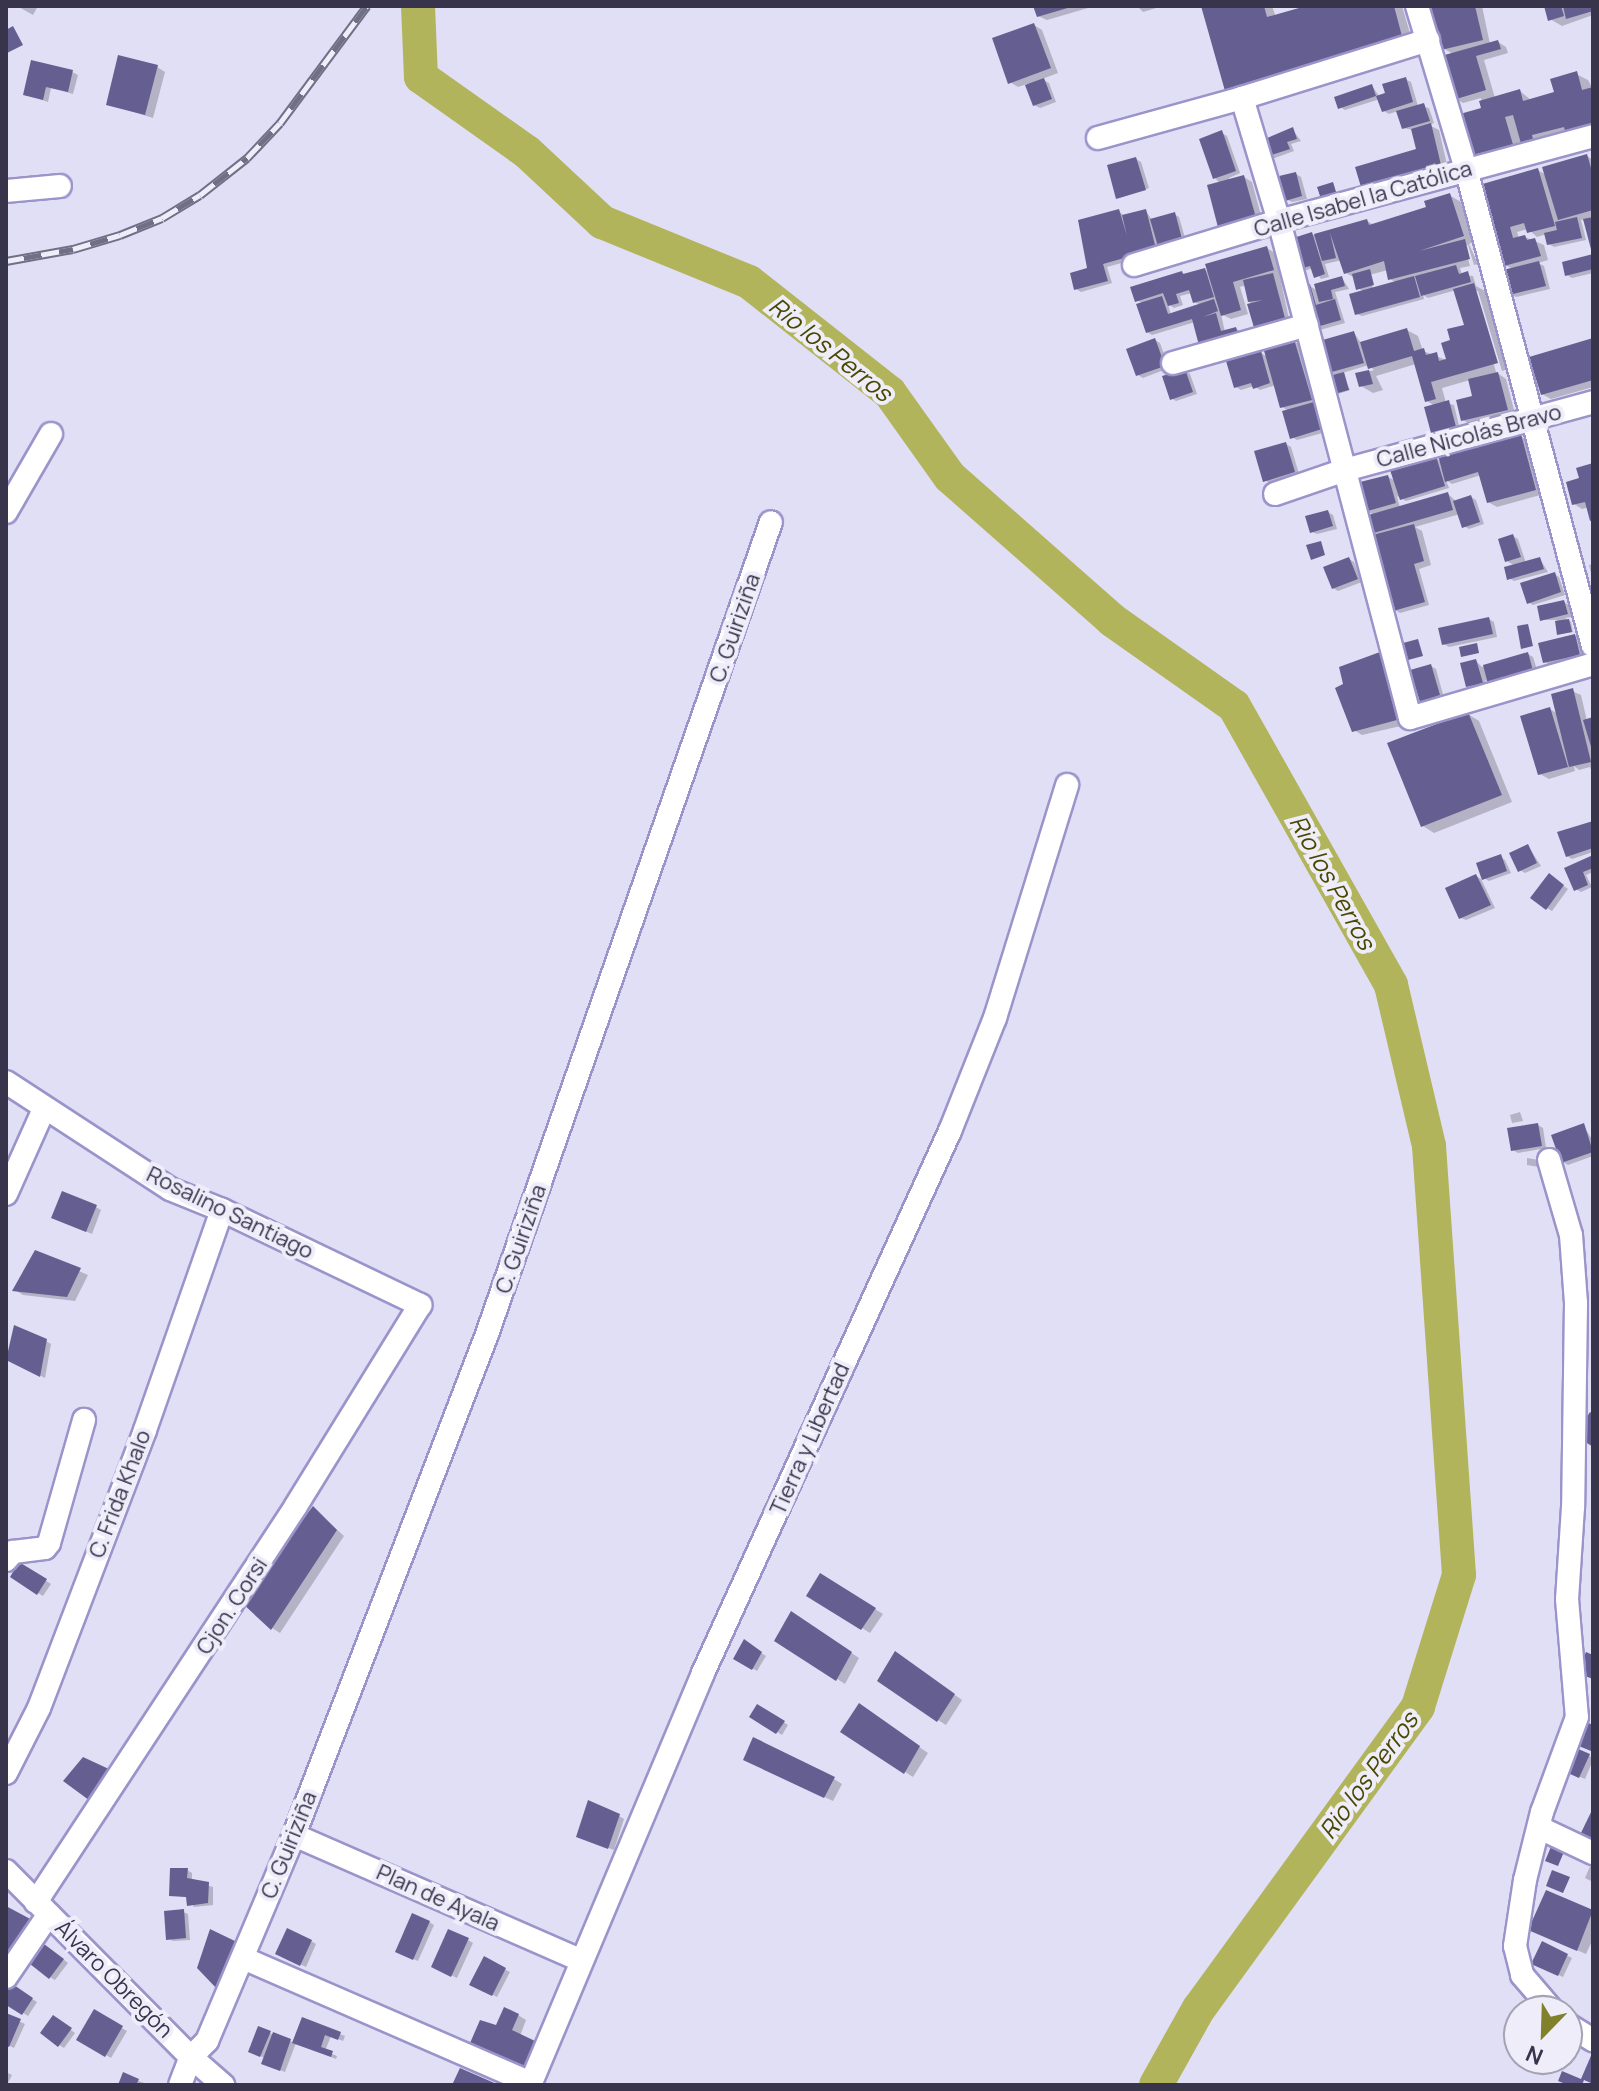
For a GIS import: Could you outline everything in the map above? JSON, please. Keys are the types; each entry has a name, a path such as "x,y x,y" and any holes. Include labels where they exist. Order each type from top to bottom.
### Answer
{"street":[{"path":"1417,6 1466,169 1593,645"},
{"path":"1098,138 1242,98 1428,40"},
{"path":"1242,98 1279,221 1410,718 1593,664"},
{"name":"Calle Isabel la Católica","path":"1134,265 1279,221 1593,136"},
{"path":"6,191 60,186"},
{"path":"1173,363 1307,325"},
{"name":"Calle Nicolás Bravo","path":"1275,494 1345,470 1593,402"},
{"path":"6,512 51,434"},
{"name":"C. Guiriziña","path":"180,2085 191,2057 207,2041 294,1835 486,1337 771,522"},
{"name":"Tierra y Libertad","path":"530,2084 703,1673 950,1131 995,1018 1067,785"},
{"name":"Rosalino Santiago","path":"6,1082 170,1189 222,1210 420,1305"},
{"path":"6,1194 44,1109"},
{"path":"1539,1995 1522,1975 1515,1946 1525,1880 1551,1780 1577,1717 1567,1599 1583,1511 1571,1235 1549,1160"},
{"name":"C. Frida Khalo","path":"6,1773 39,1708 145,1430 222,1210"},
{"name":"Cjon. Corsi","path":"6,1977 43,1908 420,1305"},
{"path":"6,1560 13,1552 45,1548 49,1543 84,1420"},
{"path":"1540,1828 1593,1853"},
{"name":"Plan de Ayala","path":"294,1835 582,1961"},
{"name":"Álvaro Obregón","path":"6,1871 191,2057 223,2085"},
{"path":"245,1953 530,2084"}],"building":[{"path":"1033,6 1071,6 1071,7 1037,17"},
{"path":"1201,6 1264,6 1267,17 1306,6 1394,6 1403,40 1225,91"},
{"path":"1431,6 1475,6 1483,40 1441,50"},
{"path":"1544,6 1561,6 1564,16 1548,21"},
{"path":"1563,6 1593,6 1593,11 1566,19"},
{"path":"1034,23 1051,68 1008,84 992,38"},
{"path":"13,26 23,45 7,53 6,30"},
{"path":"1498,40 1501,49 1476,56 1486,90 1453,100 1441,56"},
{"path":"118,55 158,65 145,115 106,105"},
{"path":"31,60 73,70 68,92 46,87 43,100 23,95"},
{"path":"1577,71 1582,90 1593,87 1593,128 1576,133 1575,128 1565,131 1564,127 1532,135 1534,144 1522,147 1513,115 1505,117 1514,148 1473,159 1460,114 1481,108 1479,101 1520,89 1523,101 1554,92 1550,79"},
{"path":"1406,77 1413,102 1382,112 1376,96 1385,93 1382,84"},
{"path":"1044,78 1052,99 1033,106 1025,85"},
{"path":"1372,84 1376,96 1338,109 1334,97"},
{"path":"1424,103 1430,121 1402,129 1396,111"},
{"path":"1431,123 1441,165 1361,187 1355,167 1416,149 1411,129"},
{"path":"1293,127 1297,139 1287,142 1290,149 1265,157 1260,141"},
{"path":"1222,130 1236,171 1213,179 1199,139"},
{"path":"1587,154 1593,175 1593,210 1558,220 1542,167"},
{"path":"1136,157 1146,190 1116,199 1107,165"},
{"path":"1538,168 1555,226 1527,233 1524,223 1510,227 1513,238 1525,235 1527,240 1535,238 1541,256 1504,266 1479,185"},
{"path":"1296,172 1302,196 1285,201 1279,176"},
{"path":"1244,175 1258,225 1220,235 1207,185"},
{"path":"1333,182 1337,195 1321,199 1317,187"},
{"path":"1450,193 1464,236 1419,251 1465,239 1470,259 1388,280 1384,261 1344,274 1330,233 1336,258 1322,261 1314,234 1367,219 1369,225 1426,207 1424,201"},
{"path":"1119,209 1127,236 1122,215 1146,209 1156,249 1103,264 1108,281 1074,290 1070,273 1087,268 1078,220"},
{"path":"1175,212 1183,243 1159,250 1150,219"},
{"path":"1577,217 1582,238 1547,245 1544,233 1557,230 1555,222"},
{"path":"1593,217 1593,253 1592,253 1583,219"},
{"path":"1312,232 1325,274 1314,278 1310,266 1297,270 1287,240"},
{"path":"1267,246 1274,270 1233,282 1241,310 1221,316 1205,264"},
{"path":"1593,254 1593,269 1565,276 1562,262"},
{"path":"1539,261 1546,286 1509,295 1503,270"},
{"path":"1456,265 1459,274 1468,271 1471,282 1421,296 1415,276"},
{"path":"1205,268 1214,297 1193,303 1189,290 1176,294 1179,303 1168,306 1163,293 1135,302 1130,287 1182,271 1183,274"},
{"path":"1370,269 1374,285 1356,290 1352,274"},
{"path":"1273,273 1286,322 1255,331 1247,304 1263,300 1248,302 1243,280"},
{"path":"1342,276 1345,286 1331,290 1333,299 1319,302 1314,284"},
{"path":"1414,276 1420,297 1355,315 1349,294"},
{"path":"1474,283 1498,363 1431,382 1436,399 1425,402 1412,356 1368,369 1360,342 1407,328 1414,351 1424,348 1426,355 1437,352 1439,361 1446,359 1441,343 1450,340 1447,329 1464,325 1453,289"},
{"path":"1310,284 1316,305 1335,299 1341,320 1313,328 1301,287"},
{"path":"1162,296 1168,314 1214,299 1218,311 1203,317 1216,313 1221,331 1236,327 1241,342 1201,353 1192,319 1146,333 1136,304"},
{"path":"1354,331 1364,363 1328,373 1319,341"},
{"path":"1155,338 1165,366 1136,376 1126,349"},
{"path":"1593,338 1593,380 1541,395 1529,357"},
{"path":"1294,339 1312,400 1280,408 1263,347"},
{"path":"1261,351 1270,383 1253,389 1251,383 1234,388 1226,361"},
{"path":"1185,369 1193,392 1170,400 1162,376"},
{"path":"1369,370 1373,384 1359,387 1355,373"},
{"path":"1344,372 1349,390 1334,394 1329,376"},
{"path":"1498,372 1508,410 1461,421 1456,400 1472,396 1468,379"},
{"path":"1449,400 1456,427 1431,433 1424,407"},
{"path":"1314,402 1322,429 1290,439 1282,411"},
{"path":"1521,434 1536,490 1487,503 1478,472 1445,482 1438,455"},
{"path":"1286,442 1295,472 1263,482 1254,451"},
{"path":"1436,456 1445,486 1400,500 1390,470"},
{"path":"1593,463 1593,520 1590,521 1585,502 1572,505 1566,482 1579,478 1576,468"},
{"path":"1388,475 1396,503 1364,512 1356,483"},
{"path":"1448,492 1453,510 1370,534 1365,516"},
{"path":"1471,495 1480,522 1462,528 1453,501"},
{"path":"1328,510 1333,526 1310,533 1305,516"},
{"path":"1414,524 1424,561 1414,564 1425,602 1393,611 1369,536"},
{"path":"1513,534 1521,557 1505,562 1498,539"},
{"path":"1321,541 1325,555 1311,560 1306,545"},
{"path":"1349,557 1358,579 1332,589 1323,567"},
{"path":"1540,557 1544,569 1507,580 1504,567"},
{"path":"1555,572 1561,592 1527,604 1520,583"},
{"path":"1564,600 1568,614 1540,621 1537,606"},
{"path":"1489,617 1493,634 1442,645 1438,628"},
{"path":"1569,619 1572,632 1557,635 1555,621"},
{"path":"1528,624 1533,646 1521,649 1517,626"},
{"path":"1575,634 1580,655 1543,663 1538,643"},
{"path":"1418,639 1423,656 1408,660 1403,643"},
{"path":"1477,643 1479,653 1461,657 1459,647"},
{"path":"1380,652 1397,720 1352,732 1335,688 1343,684 1339,667"},
{"path":"1528,652 1533,671 1488,684 1483,665"},
{"path":"1476,659 1483,683 1466,687 1460,663"},
{"path":"1431,664 1440,695 1420,702 1410,670"},
{"path":"1573,688 1591,762 1569,767 1551,694"},
{"path":"1550,707 1568,767 1538,775 1520,716"},
{"path":"1468,712 1502,795 1421,827 1387,743"},
{"path":"1593,717 1593,750 1592,750 1583,720"},
{"path":"1593,821 1593,848 1566,857 1557,832"},
{"path":"1528,844 1537,863 1518,872 1509,853"},
{"path":"1501,854 1507,871 1482,880 1476,863"},
{"path":"1593,855 1593,868 1583,872 1588,885 1574,891 1564,868"},
{"path":"1549,873 1564,885 1546,910 1530,898"},
{"path":"1476,874 1491,905 1459,919 1445,888"},
{"path":"1538,1123 1542,1146 1511,1151 1507,1128"},
{"path":"1584,1123 1593,1152 1561,1163 1551,1135"},
{"path":"62,1191 97,1205 86,1232 51,1218"},
{"path":"35,1250 81,1268 67,1297 12,1291"},
{"path":"14,1325 47,1339 40,1377 6,1360"},
{"path":"1590,1412 1593,1414 1593,1447 1575,1435"},
{"path":"313,1506 337,1530 271,1630 241,1602"},
{"path":"19,1562 47,1579 37,1595 10,1577"},
{"path":"820,1573 876,1608 861,1630 806,1596"},
{"path":"791,1611 852,1652 836,1681 774,1641"},
{"path":"744,1639 762,1652 752,1670 733,1659"},
{"path":"895,1651 955,1694 937,1722 877,1681"},
{"path":"1586,1652 1593,1655 1593,1679 1577,1673"},
{"path":"859,1703 920,1746 904,1774 840,1732"},
{"path":"757,1704 785,1721 776,1734 749,1717"},
{"path":"1584,1721 1593,1725 1591,1751 1574,1744"},
{"path":"753,1737 835,1777 824,1798 743,1760"},
{"path":"1571,1746 1590,1754 1579,1778 1561,1770"},
{"path":"83,1757 111,1770 97,1806 63,1781"},
{"path":"588,1800 620,1814 608,1849 576,1837"},
{"path":"1593,1808 1593,1844 1579,1837"},
{"path":"1553,1842 1566,1847 1558,1866 1545,1861"},
{"path":"170,1868 188,1868 187,1878 209,1882 208,1903 187,1906 186,1897 169,1896"},
{"path":"1552,1870 1570,1877 1563,1893 1546,1886"},
{"path":"1546,1890 1593,1910 1577,1951 1528,1930"},
{"path":"6,1906 34,1921 6,1962"},
{"path":"184,1909 186,1938 166,1940 164,1911"},
{"path":"412,1913 430,1921 413,1960 395,1952"},
{"path":"287,1928 312,1940 300,1966 275,1954"},
{"path":"210,1929 239,1943 219,1991 197,1968"},
{"path":"448,1929 469,1938 451,1977 431,1967"},
{"path":"40,1941 64,1959 49,1979 25,1960"},
{"path":"1542,1941 1568,1954 1558,1976 1531,1964"},
{"path":"484,1956 506,1968 492,1996 469,1985"},
{"path":"11,1983 33,1998 22,2015 6,2005 6,1991"},
{"path":"504,2007 519,2014 512,2030 535,2041 521,2074 467,2050 480,2020 496,2025"},
{"path":"94,2009 123,2026 105,2057 76,2040"},
{"path":"6,2013 21,2019 9,2047 6,2046"},
{"path":"53,2015 72,2028 58,2047 40,2033"},
{"path":"302,2017 341,2032 338,2040 325,2035 321,2047 333,2051 331,2057 292,2043"},
{"path":"258,2026 271,2031 260,2057 248,2052"},
{"path":"273,2032 291,2039 280,2071 261,2064"},
{"path":"1593,2051 1593,2084 1584,2080 1582,2085 1558,2081 1560,2075 1581,2079"},
{"path":"460,2068 499,2085 452,2085"},
{"path":"123,2072 139,2079 136,2085 118,2085"}],"waterway":[{"name":"Rio los Perros","path":"418,6 421,77 527,152 602,222 749,282 890,393 950,477 1112,620 1234,706 1391,985 1429,1146 1459,1575 1418,1707 1199,2008 1156,2085"}],"railway":[{"path":"6,261 73,249 120,235 162,218 200,195 247,158 280,123 367,6"}]}
